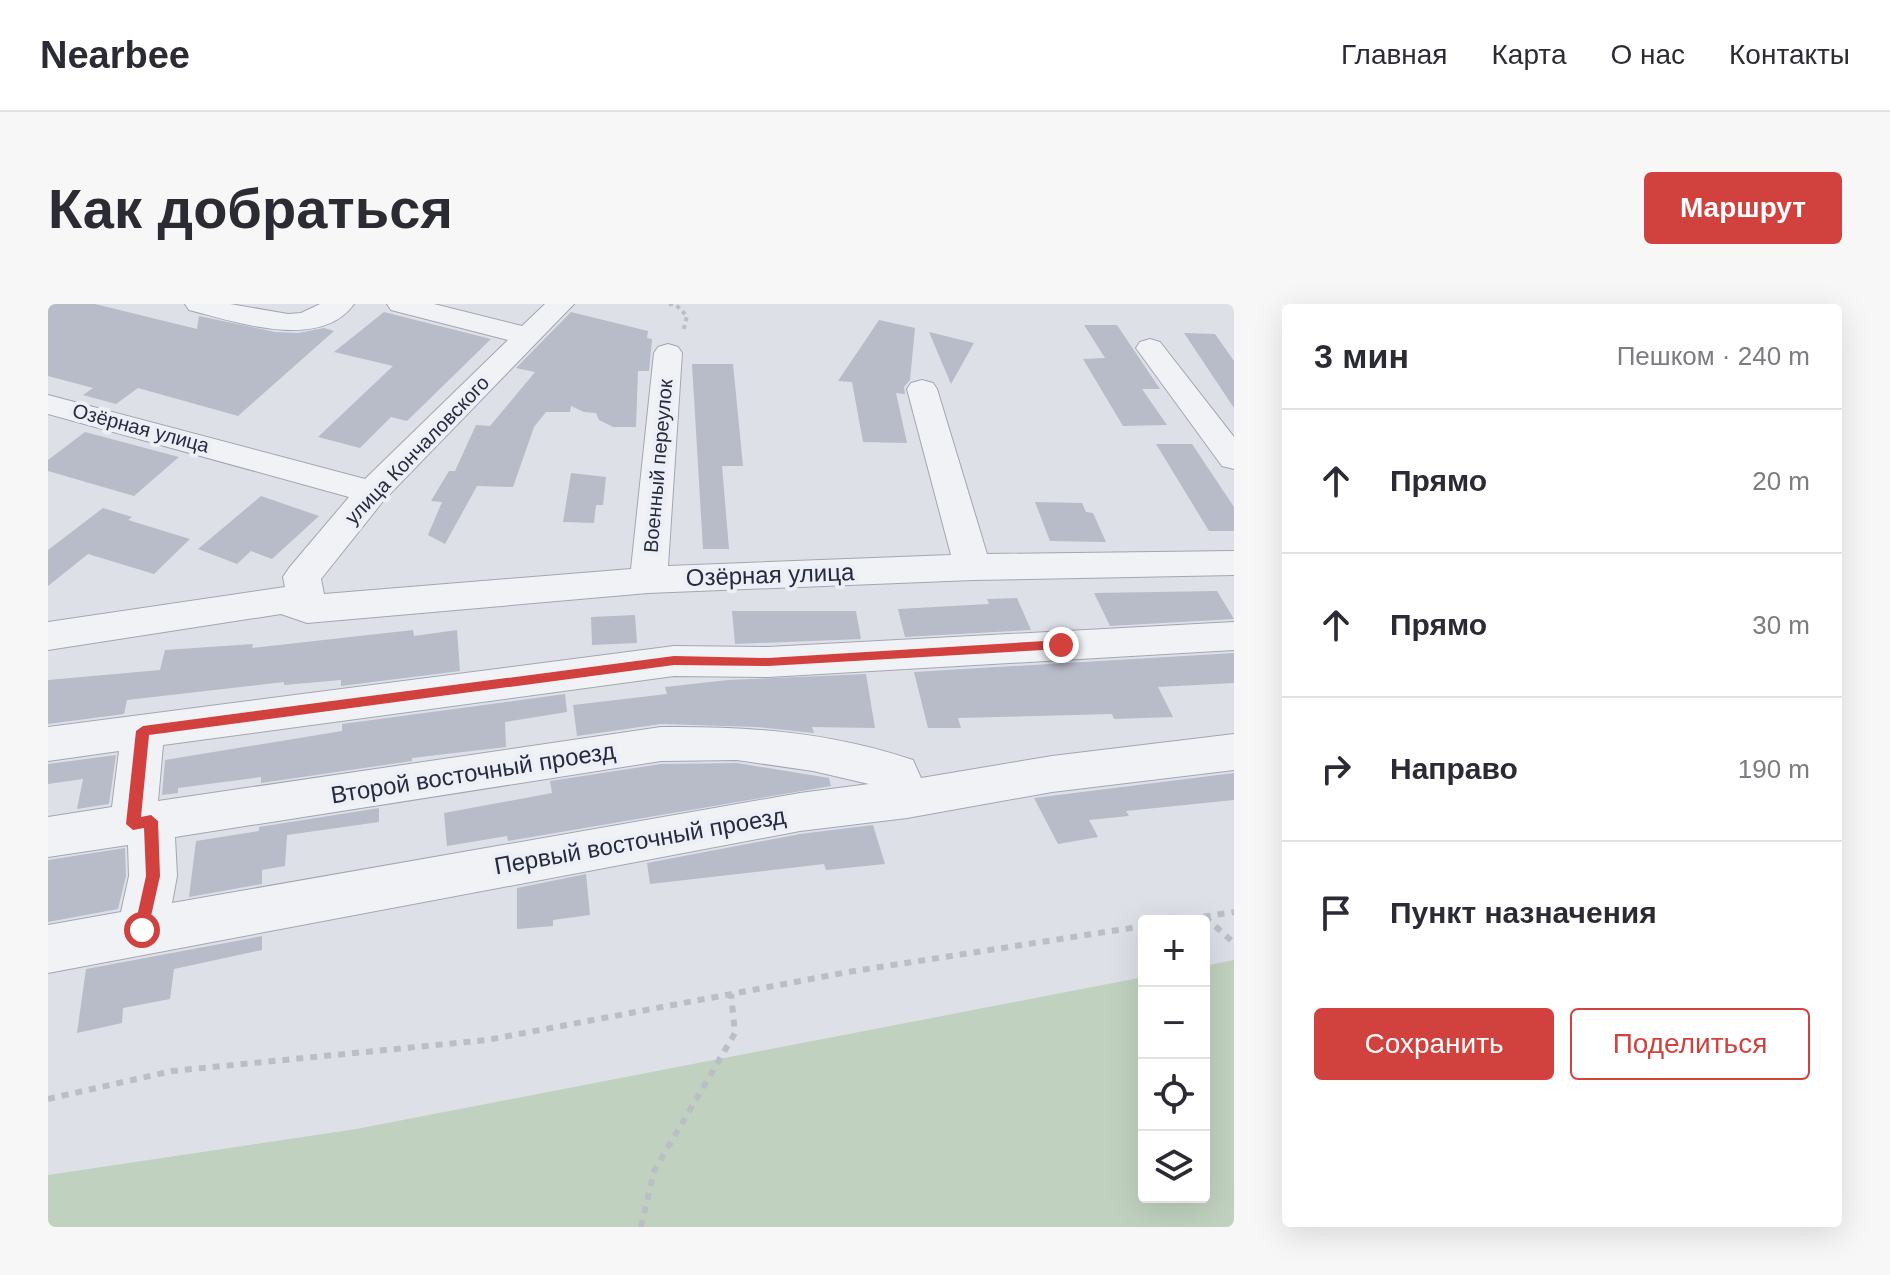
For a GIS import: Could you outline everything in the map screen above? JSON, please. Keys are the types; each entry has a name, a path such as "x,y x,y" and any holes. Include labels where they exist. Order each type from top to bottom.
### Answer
{"street":[{"path":"199,304 251,316 298,322 340,304"},
{"path":"401,304 528,336"},
{"name":"улица Кончаловского","path":"307,609 302,577 372,492 560,304"},
{"path":"1150,348 1234,459"},
{"name":"Военный переулок","path":"648,580 668,353"},
{"path":"922,389 973,567"},
{"name":"Озёрная улица","path":"48,404 372,492"},
{"name":"Озёрная улица","path":"48,636 284,600 307,609 648,580 973,567 1234,563"},
{"path":"48,744 674,661 768,662 1234,636"},
{"path":"142,930 153,876 142,822 143,731"},
{"name":"Второй восточный проезд","path":"48,837 661,744 737,743 813,753 902,786 942,772 1234,733"},
{"name":"Первый восточный проезд","path":"48,949 800,812 902,786 1052,774 1234,752"}],"path":[{"path":"668,353 683,333 687,316 676,305 669,304"},
{"path":"1210,916 1234,912"},
{"path":"1210,921 1234,943"},
{"path":"48,1099 172,1071 487,1040 848,972 1138,927"},
{"path":"641,1227 654,1171 735,1033 731,994"}],"green space":[{"path":"1234,960 1234,1227 48,1227 48,1175 356,1129 1138,978 1138,1203 1210,1203 1210,965"}],"building":[{"path":"48,304 95,304 197,329 199,316 275,332 298,333 324,328 334,331 238,416 138,388 116,404 83,395 93,388 48,376"},
{"path":"384,312 491,339 407,421 391,417 360,448 318,437 393,366 334,352"},
{"path":"571,312 648,331 647,338 652,339 649,371 638,371 636,427 613,427 599,420 596,413 571,406 570,412 546,412 534,427 513,487 477,486 445,544 428,535 442,502 431,501 449,471 455,471 476,425 490,426 535,372 516,368"},
{"path":"879,320 915,328 910,380 904,387 905,394 896,393 907,443 863,442 852,382 838,381"},
{"path":"1084,325 1117,325 1160,389 1142,389 1167,425 1123,426 1083,359 1105,358"},
{"path":"929,332 974,343 951,384"},
{"path":"1184,333 1215,334 1234,361 1234,408"},
{"path":"692,364 733,364 743,466 722,466 729,549 703,549"},
{"path":"85,432 179,457 134,496 48,471 48,460"},
{"path":"1156,444 1192,444 1234,507 1234,531 1209,531"},
{"path":"571,473 606,477 603,505 596,505 594,523 563,522"},
{"path":"261,496 319,516 272,559 251,551 237,564 198,549"},
{"path":"1035,502 1082,503 1086,512 1093,513 1106,542 1050,541"},
{"path":"103,508 132,517 128,520 190,539 154,574 88,554 48,586 48,550"},
{"path":"1217,591 1234,619 1110,626 1094,593"},
{"path":"1017,598 1031,630 905,637 898,609 989,604 987,599"},
{"path":"732,611 856,611 861,639 735,644"},
{"path":"635,615 637,643 592,645 591,617"},
{"path":"413,630 414,636 457,630 460,671 341,686 341,680 284,685 284,682 127,700 124,714 48,724 48,680 160,670 165,650 253,644 252,648"},
{"path":"1234,653 1234,683 1158,687 1173,717 1114,719 1112,714 958,718 961,728 928,728 914,672"},
{"path":"866,674 875,728 812,727 814,733 757,727 661,724 577,736 573,705 667,694 665,687 728,680"},
{"path":"565,694 567,712 505,722 506,747 412,758 412,761 261,783 261,777 178,788 178,793 162,795 165,760 342,731 342,724"},
{"path":"116,755 109,804 77,809 83,779 48,784 48,764"},
{"path":"737,763 829,778 831,786 508,841 507,836 447,846 444,813 552,793 550,781 661,764"},
{"path":"1234,773 1234,800 1126,811 1129,816 1089,820 1098,837 1058,844 1034,798"},
{"path":"379,808 379,822 287,835 285,866 262,870 262,884 189,897 196,841 259,831 259,827"},
{"path":"873,825 885,864 826,870 824,864 650,884 647,863 800,834"},
{"path":"125,848 126,876 118,909 48,922 48,860"},
{"path":"586,874 590,915 553,920 553,926 517,929 517,888"},
{"path":"262,936 262,950 174,969 170,999 123,1008 122,1023 77,1033 86,969"}],"route":[{"path":"142,930 153,876 151,821 133,824 143,731 674,661 768,662 1061,645"}]}
